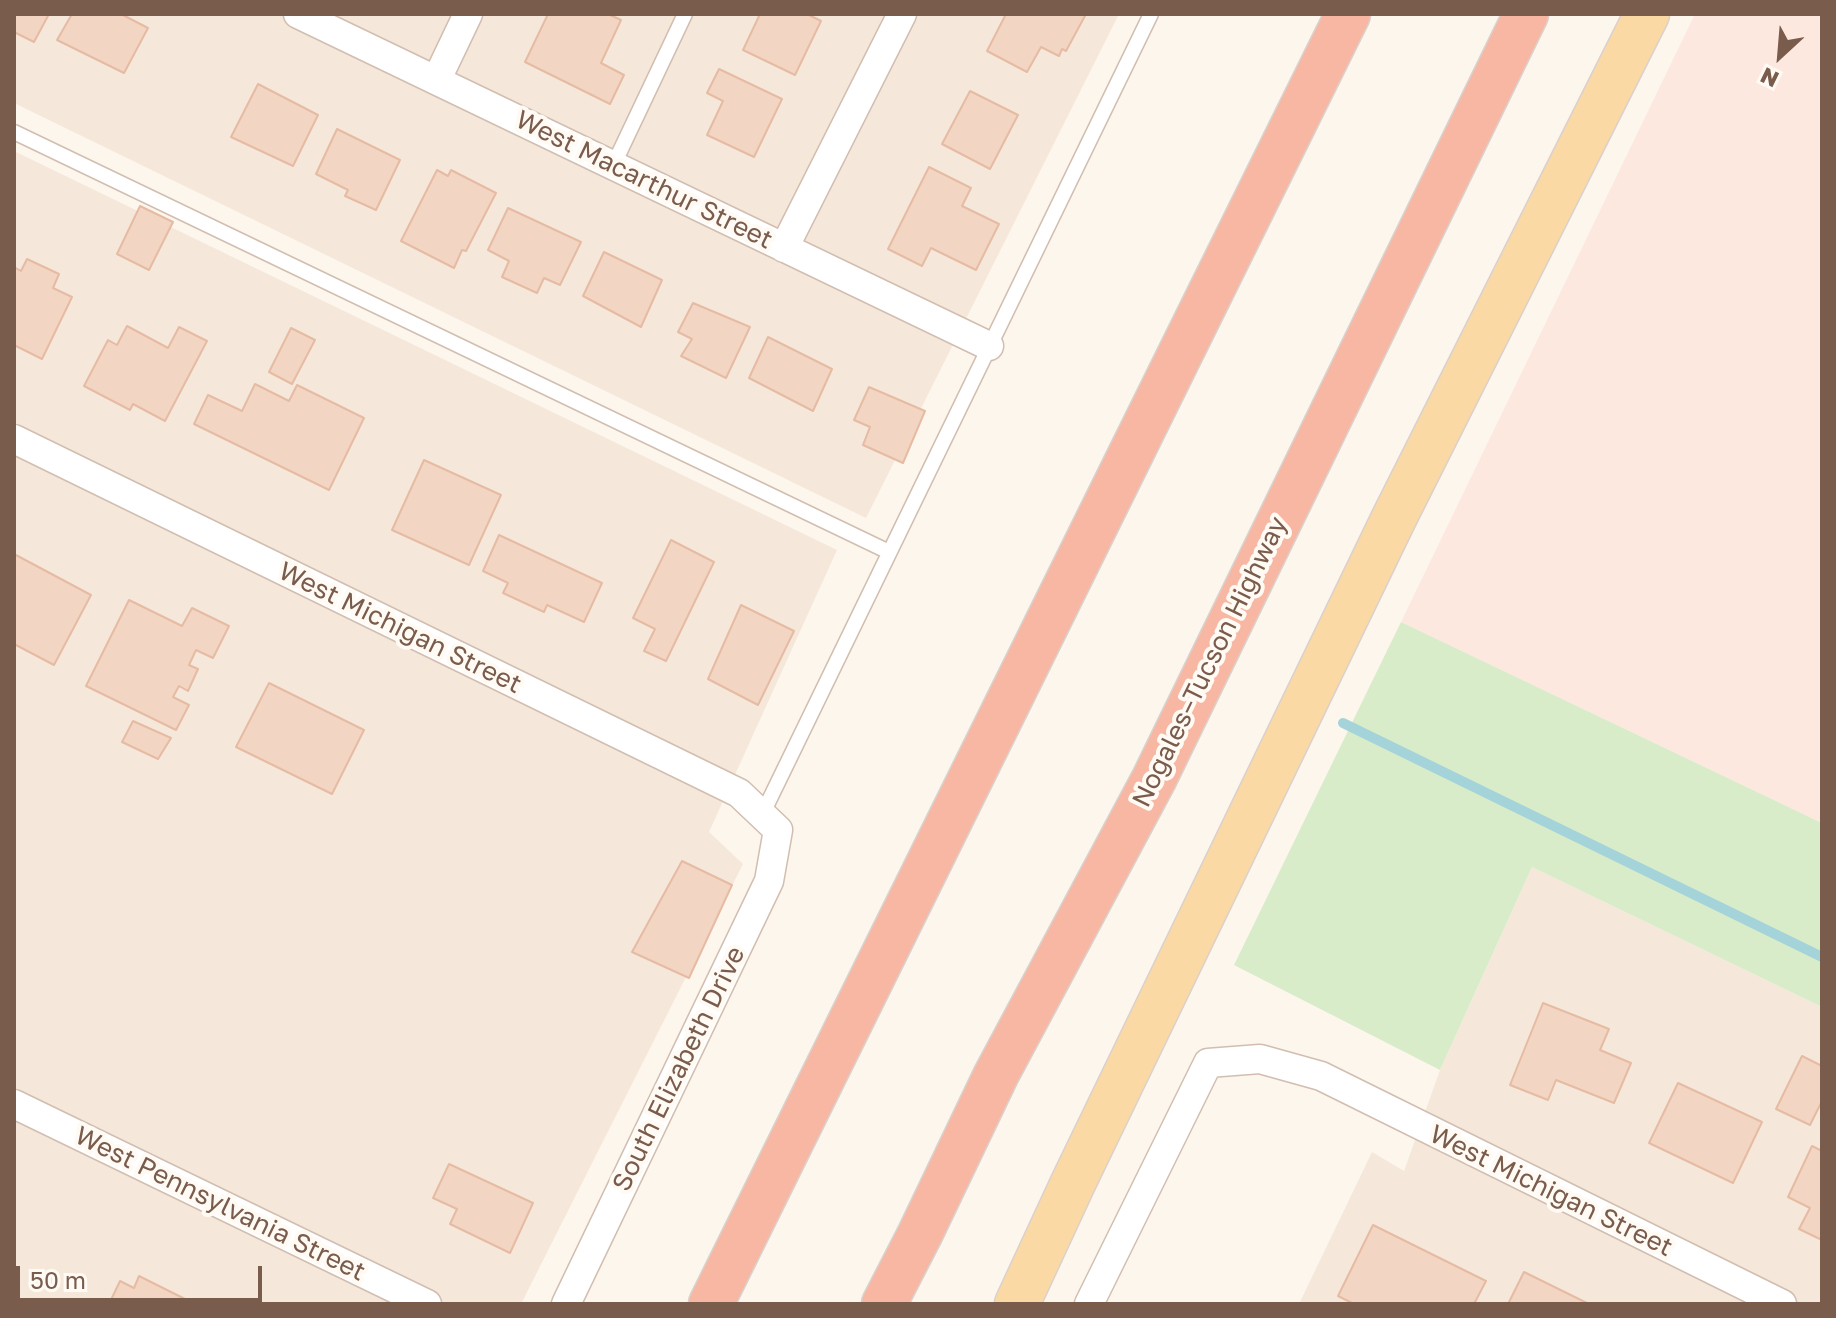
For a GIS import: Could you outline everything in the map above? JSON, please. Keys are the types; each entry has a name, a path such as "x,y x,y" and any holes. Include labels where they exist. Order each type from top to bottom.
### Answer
{"highway":[{"path":"711,1304 1346,14"},
{"name":"Nogales–Tucson Highway","path":"884,1304 996,1075 1154,779 1526,14"}],"main road":[{"path":"1017,1304 1387,532 1647,14"}],"street":[{"name":"West Macarthur Street","path":"298,14 989,346"},
{"path":"437,79 468,14"},
{"path":"784,248 902,14"},
{"name":"West Michigan Street","path":"14,439 739,793 770,822"},
{"name":"South Elizabeth Drive","path":"566,1304 769,881 770,822"},
{"name":"West Michigan Street","path":"1089,1304 1208,1063 1260,1059 1321,1076 1782,1304"},
{"name":"West Pennsylvania Street","path":"14,1104 427,1304"}],"lane":[{"path":"613,166 685,14"},
{"path":"770,822 889,552 1151,14"},
{"path":"14,132 889,552"}],"shaded area":[{"path":"14,14 1119,14 866,518 14,103"},
{"path":"1695,14 1822,14 1822,823 1401,622"},
{"path":"14,151 837,550 709,832 743,864 521,1304 14,1304"},
{"path":"1532,867 1822,1007 1822,1304 1299,1304 1372,1152 1404,1171 1440,1070"}],"green space":[{"path":"1401,622 1822,823 1822,1007 1532,867 1440,1070 1234,965"}],"building":[{"path":"14,14 49,14 34,42 14,32"},
{"path":"72,14 121,14 148,28 124,73 57,40"},
{"path":"548,14 608,14 621,20 601,63 624,75 610,104 525,62"},
{"path":"760,14 807,14 821,21 795,75 743,50"},
{"path":"1006,14 1086,14 1066,51 1062,49 1059,56 1041,47 1027,72 987,51"},
{"path":"719,69 782,99 754,157 707,135 723,101 707,93"},
{"path":"258,84 318,115 293,166 231,137"},
{"path":"970,91 1018,115 990,169 942,144"},
{"path":"337,129 400,160 376,210 345,196 348,190 316,174"},
{"path":"929,167 971,188 962,206 999,224 976,270 931,248 922,266 888,249"},
{"path":"437,170 448,176 451,170 496,193 454,268 401,241"},
{"path":"140,206 173,222 149,270 117,254"},
{"path":"508,208 581,242 560,285 544,278 537,293 502,277 509,261 488,250"},
{"path":"604,252 662,280 641,327 583,296"},
{"path":"27,259 59,274 53,288 72,297 42,359 14,345 14,267 21,271"},
{"path":"693,303 750,327 726,378 681,356 692,339 678,332"},
{"path":"127,326 168,348 179,327 207,341 165,421 133,404 130,410 84,386 108,340 117,345"},
{"path":"291,328 315,340 292,384 269,372"},
{"path":"768,337 832,369 813,411 749,378"},
{"path":"255,384 289,401 297,385 364,418 329,490 194,424 208,395 242,411"},
{"path":"869,387 925,411 903,463 863,445 870,427 854,420"},
{"path":"424,460 501,495 469,565 392,530"},
{"path":"499,535 602,583 584,622 547,605 544,612 503,593 508,583 483,571"},
{"path":"671,540 714,562 666,661 644,651 655,629 633,618"},
{"path":"14,554 91,595 54,665 14,644"},
{"path":"129,600 182,626 192,608 229,626 213,658 196,650 189,665 198,669 188,691 179,686 173,697 189,705 176,730 86,686"},
{"path":"741,605 794,631 758,705 708,679"},
{"path":"269,683 364,730 332,794 236,747"},
{"path":"133,721 171,738 158,759 122,742"},
{"path":"682,861 732,885 689,978 632,952"},
{"path":"1543,1003 1609,1029 1600,1050 1631,1063 1614,1103 1556,1080 1548,1100 1510,1085"},
{"path":"1802,1056 1822,1066 1822,1101 1810,1125 1776,1109"},
{"path":"1678,1083 1762,1122 1733,1183 1649,1143"},
{"path":"1812,1146 1822,1151 1822,1240 1799,1229 1810,1208 1788,1197"},
{"path":"449,1164 533,1203 510,1253 450,1224 457,1209 433,1198"},
{"path":"1373,1225 1486,1281 1474,1304 1354,1304 1338,1296"},
{"path":"1524,1272 1589,1304 1508,1304"},
{"path":"139,1276 195,1304 109,1304 120,1281 134,1288"}],"waterway":[{"path":"1343,723 1822,957"}]}
